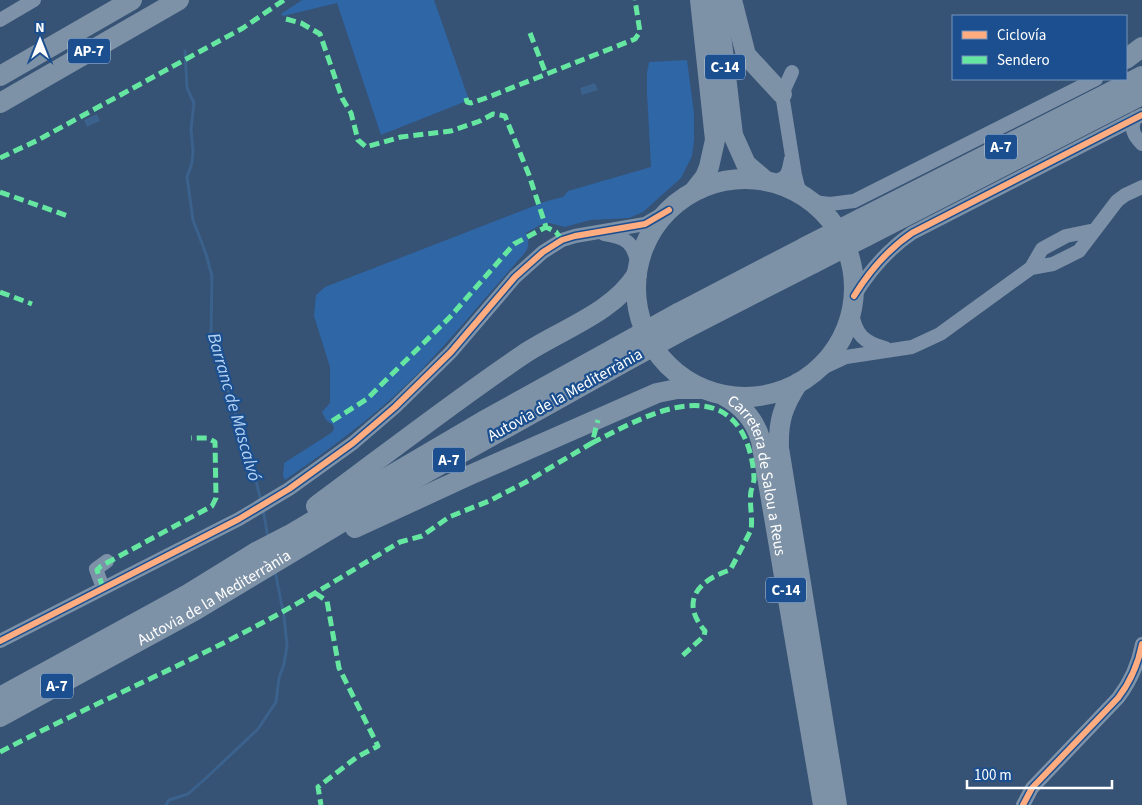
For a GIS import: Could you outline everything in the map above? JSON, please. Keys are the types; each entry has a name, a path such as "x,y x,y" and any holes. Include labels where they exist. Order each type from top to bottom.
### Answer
{"highway":[{"name":"AP-7","path":"0,76 132,0"},
{"name":"AP-7","path":"0,103 179,0"},
{"name":"C-14","path":"694,192 705,177 715,140 700,0"},
{"name":"C-14","path":"717,0 733,134 746,164 768,181"},
{"path":"732,0 746,55 782,94"},
{"path":"1127,58 1142,47"},
{"name":"Autovia de la Mediterrània","path":"0,717 188,614 267,564 404,485 618,356 864,227 1142,76"},
{"name":"Autovia de la Mediterrània","path":"864,227 1142,95"},
{"name":"C-14","path":"729,180 768,181 793,190 808,199 834,224 848,251 853,273 853,304 846,329 838,344 828,359 816,371 798,383 779,391 759,396 731,396 712,391 689,381 674,371 662,358 651,343 643,327 638,310 636,292 637,270 649,236 658,222 669,210 694,192 711,184 729,180"},
{"path":"288,530 525,354 615,300 629,287 637,270"},
{"name":"Autovia de la Mediterrània","path":"0,697 188,594 267,564 288,530 483,421 618,356"},
{"name":"C-14","path":"798,383 782,412 778,434 779,448 837,805"},
{"path":"267,564 657,393 677,389 712,391"},
{"name":"Carretera de Salou a Reus","path":"712,391 745,410 754,423 761,441 823,805"}],"street":[{"path":"0,20 34,0"},
{"path":"1127,65 1142,58"},
{"path":"792,72 782,94 798,187 808,199 842,204 854,201 1094,80"},
{"path":"1138,117 1133,123 1133,130 1135,137 1142,144"},
{"path":"890,350 866,341 855,327 853,304 876,264 897,244 912,233 1138,117"},
{"path":"768,181 784,178 788,174 792,154"},
{"path":"816,371 846,357 912,347 940,334 1031,268 1053,264 1079,250 1117,201 1142,186"},
{"path":"0,641 239,518 289,489 353,443 395,407 451,352 515,277 542,252 562,240 588,232 646,224 669,210"},
{"path":"588,232 624,238 633,248 637,270"},
{"path":"103,588 96,569 107,561"},
{"path":"1023,805 1032,788 1127,687 1138,664 1142,644"}],"shaded area":[{"path":"302,0 434,0 469,100 381,135 337,3 283,16 281,14"},
{"path":"687,60 694,113 694,140 692,156 681,178 643,212 629,218 590,220 565,227 549,223 542,224 526,233 528,244 524,254 422,368 393,397 363,422 285,480 283,476 284,463 331,433 334,429 322,412 330,403 330,367 314,316 316,295 325,287 547,201 563,197 568,191 651,167 647,93 649,62"},
{"path":"595,83 598,90 582,95 580,88"},
{"path":"97,114 100,121 87,127 84,120"}],"waterway":[{"name":"Barranc de Mascalvó","path":"185,51 187,88 194,103 191,129 192,163 187,177 193,220 212,276 211,334 233,407 247,445 261,501"},
{"name":"Barranc de Mascalvó","path":"263,509 268,538"},
{"name":"Barranc de Mascalvó","path":"166,805 169,800 188,794 205,779 258,729 276,702 279,678 287,646 284,616 275,571"}],"marked path":[{"path":"0,158 38,140 243,28 284,0"},
{"path":"466,98 467,102 471,103 486,98 635,39 640,32 635,0"},
{"path":"286,19 301,23 320,34 342,98 351,113 358,140 366,147 401,137 451,131 480,121 493,114 505,116 529,175 546,227 556,232 562,240"},
{"path":"530,33 546,74"},
{"path":"0,192 68,216"},
{"path":"332,421 367,399 450,317 514,244 546,227"},
{"path":"0,292 32,304"},
{"path":"592,443 647,416 668,409 689,406 708,407 726,414 740,429 746,441 754,474 751,491 751,530 730,570 709,580 696,593 693,601 694,610 697,620 705,631 704,636 681,657"},
{"path":"0,752 230,640 297,604 400,542 422,536 449,517 489,501 526,482 592,443 598,420"},
{"path":"103,588 97,570 101,566 212,506 216,498 215,442 207,438 191,438"},
{"path":"315,593 327,601 339,668 378,746 357,757 318,787 321,805"}],"cycle path":[{"path":"854,296 880,261 912,233 1142,115"},
{"path":"0,641 239,519 289,489 353,443 395,407 451,352 515,277 543,252 562,240 575,236 645,224 669,210"},
{"path":"1023,805 1032,788 1118,698 1133,672 1142,644"}]}
